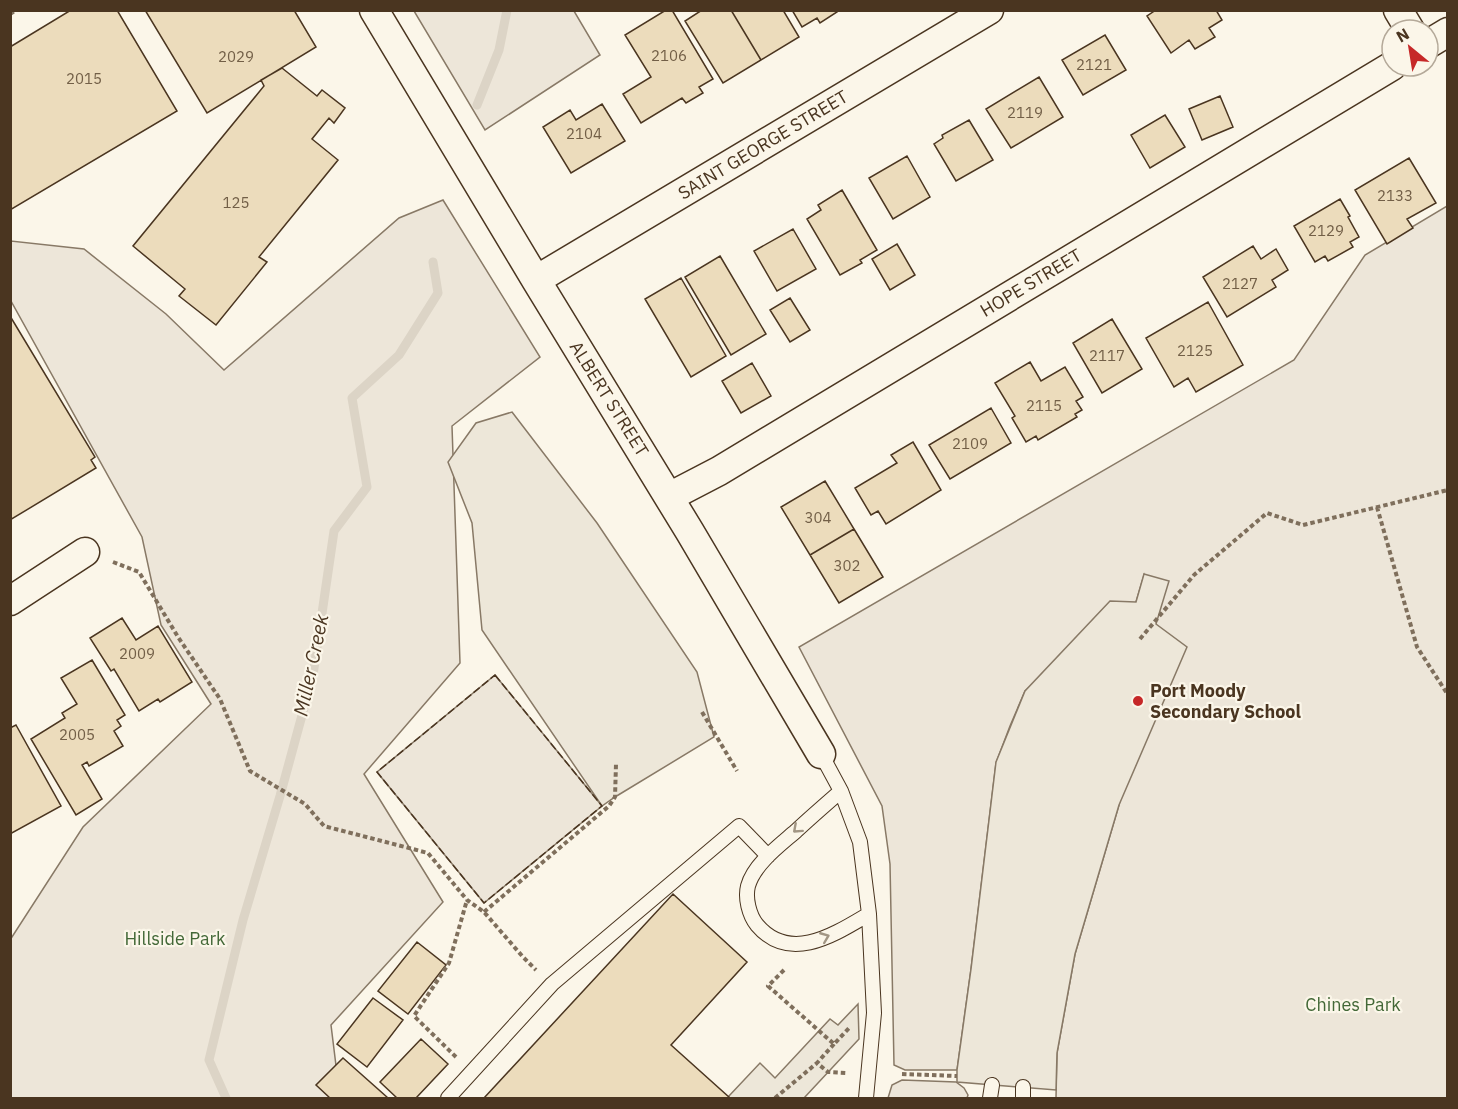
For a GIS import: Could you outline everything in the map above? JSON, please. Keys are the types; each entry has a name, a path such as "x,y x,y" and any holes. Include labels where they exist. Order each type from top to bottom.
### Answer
{"street":[{"name":"ALBERT STREET","path":"374,10 770,665 821,754"},
{"name":"SAINT GEORGE STREET","path":"536,280 989,10"},
{"name":"HOPE STREET","path":"669,497 719,471 1380,73"},
{"path":"10,601 85,552"}],"lane":[{"name":"ALBERT STREET","path":"821,754 841,790 860,842 869,914 874,1013 866,1098"},
{"path":"841,790 768,856 754,873 748,886 747,899 754,921 764,933 777,940 795,944 813,942 831,936 869,914"},
{"path":"448,1098 552,984 738,826 768,856"}],"path":[{"path":"10,14 16,10"},
{"path":"1140,639 1194,575 1267,513 1303,525 1448,490"},
{"path":"1377,507 1417,647 1448,695"},
{"path":"85,552 139,572 178,637 220,699 250,771 305,804 324,826 428,852 467,900 484,912 523,957"},
{"path":"702,712 737,771"},
{"path":"484,912 609,806 615,796 616,764"},
{"path":"467,900 449,963 414,1016 472,1072"},
{"path":"784,970 768,986 834,1044"},
{"path":"778,1098 817,1063 873,1002"},
{"path":"817,1063 828,1072 856,1074"},
{"path":"902,1074 957,1076"}],"green space":[{"path":"414,11 574,11 600,55 485,130"},
{"name":"Hillside Park","path":"443,200 540,357 452,426 460,663 364,774 443,902 331,1025 340,1098 11,1098 10,940 83,827 211,704 161,625 142,537 11,301 11,241 84,249 166,314 224,370 399,218"},
{"name":"Chines Park","path":"1447,206 1447,1098 1056,1098 1057,1053 1075,954 1119,805 1156,624 1144,575 1136,602 1025,691 996,763 957,1070 905,1070 894,1065 890,864 882,806 799,647 1294,360 1365,255"},
{"path":"495,675 602,806 484,903 377,772"},
{"path":"902,1080 956,1082 964,1088 968,1095 967,1098 888,1098 892,1085"}],"shaded area":[{"path":"512,412 597,523 697,672 714,737 602,806 482,630 472,523 448,462 476,423"},
{"path":"1144,574 1169,581 1156,624 1187,647 1119,805 1075,954 1057,1053 1056,1090 957,1082 996,762 1025,691 1110,601 1136,602"},
{"path":"858,1004 859,1039 804,1098 728,1097 760,1063 775,1078 830,1019 838,1025"}],"building":[{"path":"71,10 117,10 177,111 10,210 10,47"},
{"path":"145,10 294,10 316,47 207,113"},
{"path":"666,10 672,10 713,79 699,87 703,93 686,103 682,98 641,123 623,94 651,77 625,35"},
{"path":"702,10 731,10 761,60 723,83 685,21"},
{"path":"731,10 783,10 799,37 761,60"},
{"path":"792,10 836,10 837,12 820,23 817,18 802,27"},
{"path":"1156,10 1216,10 1222,20 1209,28 1215,37 1195,49 1189,40 1171,53 1147,16"},
{"path":"1105,35 1126,70 1083,95 1062,60"},
{"path":"282,68 317,96 322,90 345,108 334,123 329,118 312,139 338,160 259,257 267,262 216,325 179,296 185,289 133,246 264,86 261,80"},
{"path":"1039,77 1063,117 1011,148 986,109"},
{"path":"1220,96 1233,127 1202,140 1189,109"},
{"path":"602,104 625,141 571,173 543,127 570,110 576,120"},
{"path":"1165,115 1185,147 1150,168 1131,135"},
{"path":"969,120 993,160 956,181 934,144 943,138 942,135"},
{"path":"907,156 930,197 893,219 869,178"},
{"path":"1409,158 1436,203 1407,219 1413,228 1387,244 1355,190"},
{"path":"842,190 877,250 860,260 862,263 840,275 807,219 821,210 818,205"},
{"path":"1340,199 1359,237 1350,242 1353,247 1328,261 1325,256 1315,262 1294,226"},
{"path":"793,229 816,269 777,291 754,251"},
{"path":"897,244 915,275 890,290 872,259"},
{"path":"1253,246 1261,259 1276,249 1288,270 1272,280 1276,287 1227,317 1203,277"},
{"path":"720,256 766,334 731,355 685,277"},
{"path":"681,278 726,356 691,377 645,299"},
{"path":"790,298 810,330 790,342 770,310"},
{"path":"1208,302 1243,365 1196,392 1188,378 1174,387 1146,338"},
{"path":"10,316 95,457 91,460 96,468 10,520"},
{"path":"1112,319 1142,369 1102,393 1073,343"},
{"path":"1030,362 1041,381 1065,367 1083,397 1076,401 1082,410 1075,414 1077,417 1038,440 1036,436 1026,442 1012,418 1015,416 995,383"},
{"path":"752,363 771,396 741,413 722,381"},
{"path":"991,408 1011,443 950,479 929,445"},
{"path":"913,442 941,490 886,524 878,511 871,515 855,488 897,463 891,455"},
{"path":"825,481 854,529 810,555 781,507"},
{"path":"854,529 883,577 839,603 810,555"},
{"path":"122,618 136,640 158,626 192,682 160,702 158,699 139,711 114,669 111,671 90,638"},
{"path":"92,660 125,715 117,720 121,726 114,731 123,746 89,766 87,762 82,765 102,799 76,815 31,739 65,718 62,713 77,704 61,678"},
{"path":"16,725 61,806 10,834 10,728"},
{"path":"673,894 747,962 671,1045 730,1098 484,1098"},
{"path":"673,894 747,962 671,1045 730,1098 484,1098"},
{"path":"417,942 446,965 408,1014 378,991"},
{"path":"417,942 446,965 408,1014 378,991"},
{"path":"373,998 403,1020 367,1067 337,1044"},
{"path":"373,998 403,1020 367,1067 337,1044"},
{"path":"421,1039 448,1064 416,1098 397,1098 380,1082"},
{"path":"421,1039 448,1064 416,1098 397,1098 380,1082"},
{"path":"343,1058 388,1098 330,1098 316,1085"},
{"path":"343,1058 388,1098 330,1098 316,1085"}],"waterway":[{"path":"477,105 499,50 507,10"},
{"name":"Miller Creek","path":"226,1098 209,1060 243,920 313,675 334,531 367,487 352,398 399,355 438,293 433,262"}],"fence":[{"path":"495,675 602,806 484,903 377,772 495,675"}],"place":[{"name":"Port Moody Secondary School","path":"1138,701"}]}
